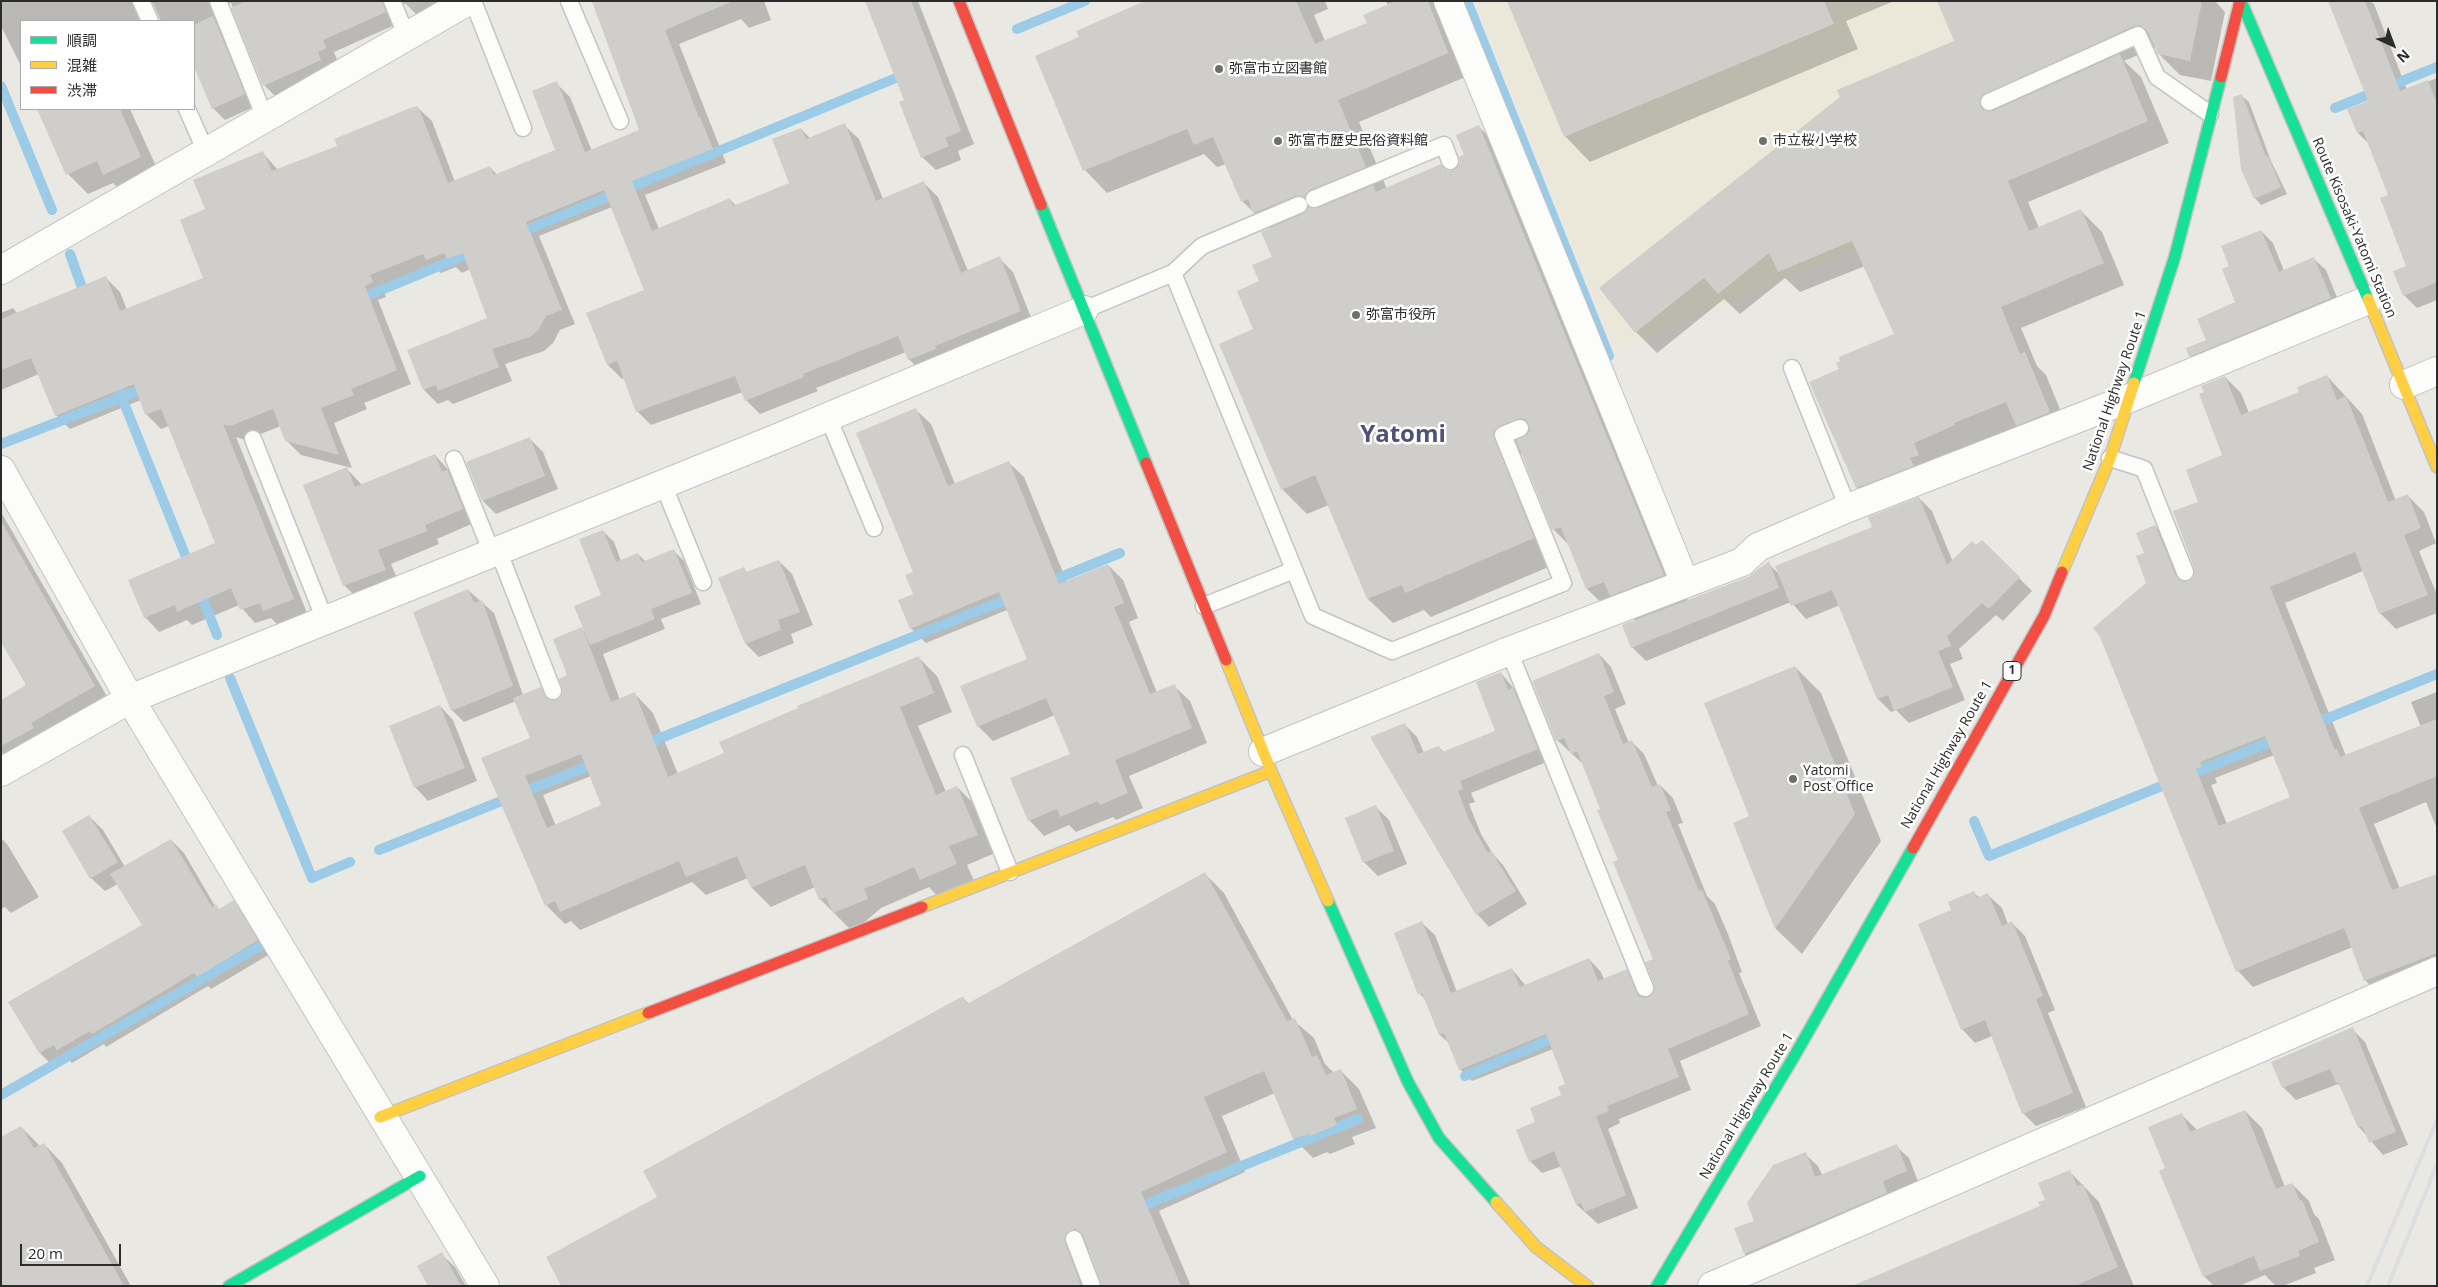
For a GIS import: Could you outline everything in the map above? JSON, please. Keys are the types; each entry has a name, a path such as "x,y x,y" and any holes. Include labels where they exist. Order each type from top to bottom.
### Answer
{"main road":[{"path":"959,1 1267,762 1408,1082 1439,1138 1536,1247 1587,1286"},
{"name":"National Highway Route 1","path":"1657,1286 1795,1055 2044,616 2110,458 2130,398 2175,256 2240,1"},
{"name":"Route Kisosaki-Yatomi Station","path":"2240,1 2404,384 2437,467"},
{"path":"380,1116 1010,872 1267,762"},
{"path":"229,1286 420,1176"}],"street":[{"path":"1,270 468,1"},
{"path":"1448,1 1685,583"},
{"path":"1267,762 1509,651 1742,562 1758,547 1848,508 2130,398 2368,300"},
{"path":"1,772 130,699 828,417 1084,310"},
{"path":"2404,384 2437,371"},
{"path":"1,470 130,699 380,1116 420,1176 485,1286"},
{"path":"1712,1286 2437,971"}],"lane":[{"path":"141,1 150,20"},
{"path":"218,1 266,118"},
{"path":"392,1 406,37"},
{"path":"473,1 523,128"},
{"path":"569,1 620,121"},
{"path":"1989,102 2138,35 2157,77 2210,114"},
{"path":"188,110 206,152"},
{"path":"1314,199 1444,145 1450,161"},
{"path":"1084,310 1173,273 1202,246 1299,205"},
{"path":"1173,273 1313,616 1392,651 1563,583 1503,435 1520,428"},
{"path":"1792,368 1848,508"},
{"path":"828,417 874,528"},
{"path":"254,439 325,620"},
{"path":"2110,458 2144,469 2185,572"},
{"path":"454,459 553,691"},
{"path":"662,484 703,582"},
{"path":"1204,606 1294,570"},
{"path":"1509,651 1645,988"},
{"path":"963,755 1010,872"},
{"path":"1074,1240 1092,1286"}],"shaded area":[{"name":"市立桜小学校","path":"1476,1 2130,1 2141,29 1977,98 2012,185 1615,350"}],"building":[{"path":"246,1 382,1 386,12 323,40 326,48 318,52 321,60 263,86 231,8"},
{"path":"592,1 733,1 665,30 713,149 632,181 652,231 730,198 733,206 789,183 772,139 801,128 806,139 845,123 876,201 924,181 961,273 1000,256 1021,311 935,346 936,349 908,360 898,336 803,374 804,377 745,401 735,376 636,412 617,361 607,365 586,313 644,290 604,190 526,222 562,310 546,316 539,329 530,337 492,349 499,367 438,391 436,385 423,390 407,350 487,318 463,253 447,259 444,253 426,260 423,254 370,275 373,282 365,286 397,370 351,389 354,395 321,408 339,455 285,441 273,409 230,426 223,424 294,599 263,611 260,603 240,610 231,588 177,612 175,605 144,618 128,580 215,543 161,409 145,415 134,384 55,416 31,358 1,370 1,319 106,276 120,311 203,278 180,220 205,209 193,180 263,151 272,171 337,146 334,139 418,106 448,183 490,166 494,175 555,150 532,91 557,81 585,152 639,130"},
{"path":"865,1 911,1 961,131 945,138 949,146 921,158 899,102 904,100"},
{"path":"1145,1 1296,1 1315,44 1367,23 1363,15 1396,1 1428,1 1448,53 1338,100 1366,167 1310,190 1304,197 1295,196 1253,213 1248,199 1241,202 1213,137 1194,145 1187,129 1083,171 1035,56 1079,37 1076,31"},
{"path":"1507,1 1824,1 1834,24 1564,137"},
{"path":"1937,1 2202,1 2190,61 2158,54 2147,30 2139,25 1981,97 1980,106 1983,110 1993,111 2120,54 2148,121 2008,181 2029,231 2081,209 2104,263 2001,307 2020,354 2025,352 2050,412 2016,426 2006,402 1954,423 1955,425 1914,443 1919,455 1910,458 1914,466 1856,488 1809,382 1839,369 1836,363 1840,361 1839,357 1894,334 1852,241 1778,272 1769,253 1718,294 1704,278 1635,333 1599,288 1840,97 1837,90 1954,41"},
{"path":"2328,1 2365,1 2400,91 2428,80 2437,104 2437,282 2403,296 2393,271 2406,266 2380,198 2388,195 2363,131 2357,133 2347,109 2368,101"},
{"path":"213,16 245,94 212,109 195,69 195,25"},
{"path":"2242,94 2266,157 2268,156 2281,187 2254,199 2241,169 2233,97"},
{"path":"37,110 120,110 141,157 103,175 97,161 66,175"},
{"path":"1479,125 1664,575 1610,596 1604,582 1586,589 1561,527 1552,530 1516,440 1528,434 1530,430 1526,420 1521,418 1499,426 1493,434 1534,538 1405,593 1402,585 1367,599 1315,475 1281,490 1219,344 1253,329 1237,291 1259,281 1252,265 1272,257 1261,232 1303,214 1309,207 1318,208 1373,185 1376,192 1441,164 1448,171 1454,170 1460,163 1459,157 1464,155 1456,135"},
{"path":"2261,230 2279,272 2314,257 2331,298 2189,357 2186,348 2206,340 2197,319 2235,302 2222,269 2229,266 2221,246"},
{"path":"2327,375 2337,400 2346,396 2388,502 2408,494 2421,528 2404,535 2428,595 2379,614 2355,552 2270,587 2335,750 2337,749 2340,757 2437,719 2437,776 2359,808 2392,890 2437,874 2437,953 2364,981 2344,928 2236,972 2100,637 2093,628 2146,583 2136,556 2144,553 2136,533 2155,525 2176,576 2184,582 2193,578 2194,568 2173,511 2198,502 2186,470 2222,455 2199,394 2204,392 2201,386 2225,376 2241,415 2299,392 2297,387","holes":["2265,736 2290,797 2219,826 2196,769 2202,767 2200,762"]},
{"path":"916,408 948,486 1009,461 1059,584 1108,564 1124,603 1114,607 1150,694 1175,684 1192,728 1115,760 1128,793 1100,805 1098,801 1060,817 1057,809 1028,821 1010,778 1070,754 1046,698 977,727 960,686 1027,659 999,592 910,629 898,600 913,594 905,575 913,572 856,433"},
{"path":"530,437 545,476 482,501 466,462"},
{"path":"435,454 442,472 447,469 463,509 425,525 427,531 378,550 386,570 343,586 303,485 347,467 355,487"},
{"path":"1919,497 1947,565 1972,541 1976,545 1982,540 2020,577 1989,609 1982,603 1947,636 1951,646 1938,651 1953,687 1894,711 1888,695 1877,699 1832,590 1791,606 1775,566 1872,527 1868,517"},
{"path":"1,521 95,686 31,723 34,728 1,746 1,700 26,685 1,642"},
{"path":"603,530 616,562 638,553 642,562 674,549 692,593 651,609 655,619 590,645 574,606 601,595 579,539"},
{"path":"779,560 800,612 778,620 781,630 745,644 718,578 744,567 746,572"},
{"path":"1769,561 1779,588 1631,648 1622,625 1748,577"},
{"path":"468,589 474,603 482,600 513,686 451,711 413,612"},
{"path":"582,627 611,702 635,692 668,777 724,753 719,742 798,708 797,706 919,656 934,693 900,707 936,795 957,786 978,835 949,846 957,864 920,880 914,867 864,889 868,899 833,913 826,897 819,900 805,865 751,888 737,856 686,877 679,861 560,912 555,901 545,906 481,758 530,738 513,698 541,687 547,699 556,700 560,698 563,692 559,679 567,675 553,639","holes":["581,754 601,805 547,828 525,776"]},
{"path":"1599,653 1614,692 1604,696 1623,744 1632,740 1652,787 1660,784 1671,810 1666,812 1699,891 1702,890 1731,959 1728,961 1749,1014 1668,1049 1679,1077 1607,1106 1609,1111 1596,1116 1626,1195 1585,1212 1581,1203 1576,1205 1554,1151 1529,1162 1516,1130 1535,1122 1530,1108 1561,1095 1558,1087 1565,1084 1546,1034 1459,1070 1444,1033 1439,1035 1422,993 1418,995 1394,933 1422,921 1451,993 1512,968 1520,987 1589,958 1598,981 1627,969 1638,996 1644,998 1653,994 1654,985 1645,962 1653,959 1613,862 1618,860 1597,810 1600,809 1577,751 1571,754 1564,738 1556,741 1532,681"},
{"path":"1795,666 1855,814 1775,929 1733,823 1749,816 1704,703"},
{"path":"1501,672 1508,690 1513,688 1538,749 1460,781 1463,789 1458,791 1469,820 1488,853 1491,851 1516,891 1476,915 1370,737 1405,723 1418,754 1439,746 1442,752 1495,731 1476,682"},
{"path":"440,705 465,768 414,788 389,726"},
{"path":"1376,805 1394,851 1363,863 1345,818"},
{"path":"89,815 118,862 90,879 62,831"},
{"path":"171,839 212,907 216,904 219,909 234,900 258,940 197,977 194,973 92,1034 90,1031 57,1050 54,1045 39,1053 8,1002 142,925 110,874"},
{"path":"1205,872 1287,1021 1295,1018 1312,1057 1317,1055 1326,1075 1341,1069 1357,1109 1334,1118 1337,1125 1310,1136 1309,1133 1293,1139 1264,1071 1204,1097 1227,1152 1141,1192 1181,1286 1102,1286 1083,1235 1075,1229 1066,1233 1065,1242 1081,1286 561,1286 546,1257 657,1197 643,1171 963,996 967,1004"},
{"path":"1974,891 1977,898 1988,893 2002,926 2012,921 2043,996 2036,999 2073,1093 2022,1114 1985,1020 1961,1030 1918,924 1951,910 1948,902"},
{"path":"2353,1027 2396,1132 2369,1143 2362,1126 2358,1128 2338,1082 2336,1083 2330,1069 2282,1088 2271,1062"},
{"path":"2245,1110 2276,1189 2292,1183 2300,1201 2302,1200 2319,1242 2298,1251 2300,1256 2260,1271 2254,1256 2203,1277 2159,1171 2165,1168 2148,1127 2182,1113 2190,1132"},
{"path":"21,1126 34,1148 44,1143 124,1286 1,1286 1,1137"},
{"path":"1897,1144 1907,1171 1883,1181 1887,1193 1744,1254 1734,1228 1754,1221 1747,1203 1773,1165 1806,1152 1815,1177"},
{"path":"2070,1170 2077,1186 2083,1184 2118,1267 2075,1286 1852,1286 2040,1206 2038,1202 2045,1200 2038,1183"},
{"path":"442,1252 461,1286 428,1286 417,1266"}],"waterway":[{"path":"1017,29 1085,1"},
{"path":"1467,1 1609,356"},
{"path":"2335,108 2437,67"},
{"path":"517,234 908,73"},
{"path":"1,86 52,210"},
{"path":"357,300 476,251"},
{"path":"70,254 86,299"},
{"path":"114,378 190,567"},
{"path":"1,444 148,387"},
{"path":"1044,584 1120,553"},
{"path":"199,589 217,635"},
{"path":"643,745 1015,596"},
{"path":"2311,725 2437,674"},
{"path":"230,678 312,878 350,862"},
{"path":"1974,821 1989,856 2280,738"},
{"path":"379,850 599,762"},
{"path":"1,1095 260,946"},
{"path":"1465,1076 1561,1035"},
{"path":"1135,1209 1358,1119"}],"railway":[{"path":"2367,1286 2437,1120"},
{"path":"2388,1286 2437,1164"}],"traffic: fast":[{"path":"2241,1 2368,299"},
{"path":"2134,383 2175,256 2221,77"},
{"path":"1041,205 1146,463"},
{"path":"1657,1286 1795,1055 1913,848"},
{"path":"1328,901 1408,1082 1439,1138 1496,1202"},
{"path":"229,1286 420,1176"}],"traffic: slow":[{"path":"2368,299 2437,467"},
{"path":"2062,572 2110,458 2134,383"},
{"path":"1226,660 1271,771 1328,901"},
{"path":"922,907 1271,771"},
{"path":"380,1117 648,1013"},
{"path":"1496,1202 1536,1247 1587,1286"}],"traffic: jam":[{"path":"959,1 1041,205"},
{"path":"2221,77 2240,1"},
{"path":"1146,463 1226,660"},
{"path":"1913,848 2044,616 2062,572"},
{"path":"648,1013 922,907"}],"place":[{"name":"弥富市立図書館","path":"1219,69"},
{"name":"弥富市歴史民俗資料館","path":"1278,141"},
{"name":"市立桜小学校","path":"1763,141"},
{"name":"弥富市役所","path":"1356,315"},
{"name":"Yatomi Post Office","path":"1793,779"}],"district":[{"name":"Yatomi","path":"1403,435"}]}
